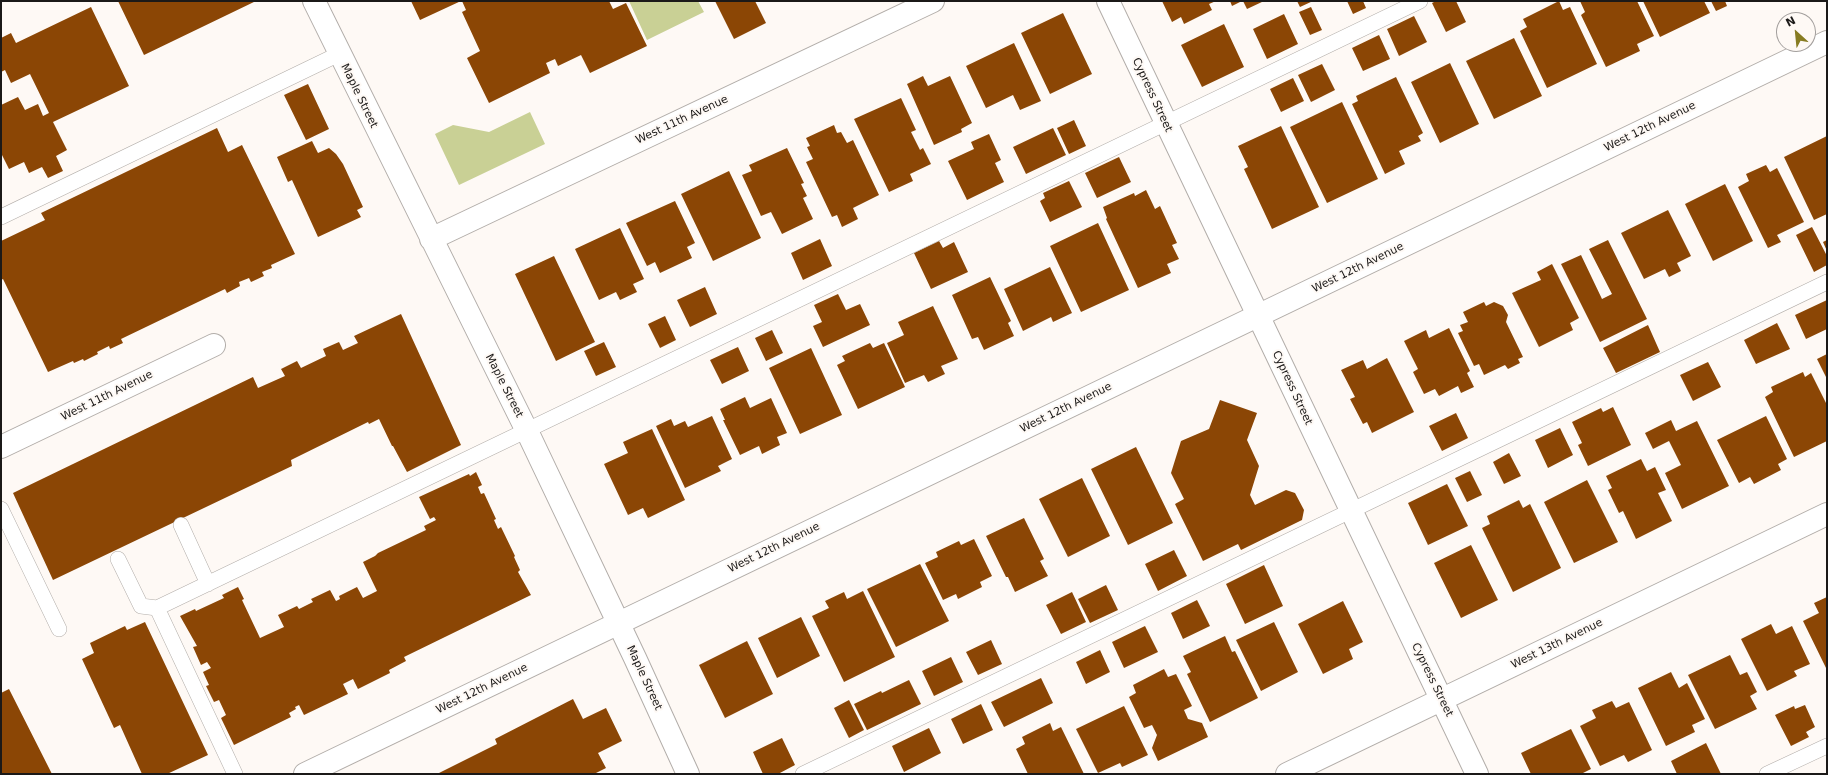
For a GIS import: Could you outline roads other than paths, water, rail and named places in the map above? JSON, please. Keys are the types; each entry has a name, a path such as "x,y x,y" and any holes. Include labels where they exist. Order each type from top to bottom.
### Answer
{"street":[{"name":"Maple Street","path":"314,1 526,430 619,623 688,774"},
{"name":"West 11th Avenue","path":"431,239 933,1"},
{"name":"Cypress Street","path":"1108,1 1476,774"},
{"name":"West 12th Avenue","path":"305,774 1827,42"},
{"name":"West 11th Avenue","path":"1,447 214,345"},
{"name":"West 13th Avenue","path":"1287,774 1827,514"}],"lane":[{"path":"118,560 141,606 157,608 1420,1"},
{"path":"1,216 339,54"},
{"path":"803,774 1827,282"},
{"path":"1,509 59,629"},
{"path":"181,525 208,584"},
{"path":"157,608 235,774"},
{"path":"1767,774 1827,746"}]}
